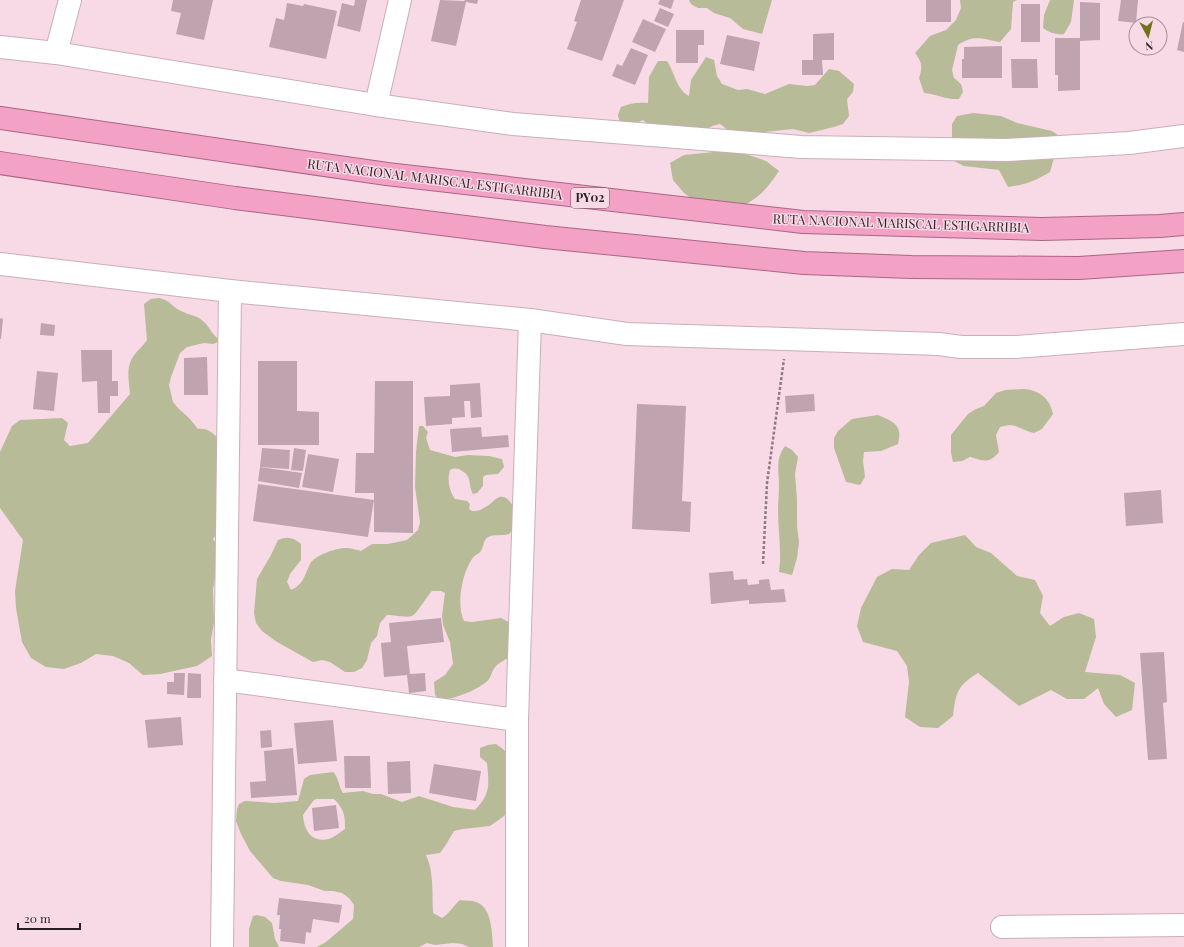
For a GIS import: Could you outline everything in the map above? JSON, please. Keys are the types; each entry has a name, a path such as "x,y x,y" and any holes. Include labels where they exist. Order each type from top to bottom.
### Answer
{"highway":[{"name":"RUTA NACIONAL MARISCAL ESTIGARRIBIA","path":"0,118 387,174 803,222 1042,229 1184,224"},
{"path":"0,163 235,198 545,237 804,263 911,267 1079,268 1184,261"}],"street":[{"path":"56,53 70,0"},
{"path":"376,105 400,0"},
{"path":"0,47 56,53 376,105 513,124 801,147 1008,150 1129,143 1184,136"},
{"path":"0,264 230,291 530,320 627,334 939,344 961,347 1015,347 1184,334"},
{"path":"222,947 230,291"},
{"path":"517,947 517,720 530,320"},
{"path":"225,680 517,720"},
{"path":"1002,927 1184,925"}],"path":[{"path":"763,564 767,483 787,339"}],"green space":[{"path":"689,0 772,0 762,34 743,29 730,18 714,13 707,8 698,8 691,4"},
{"path":"960,0 1017,0 1013,2 1011,29 1000,42 974,38 958,45 952,70 954,78 961,84 963,92 959,99 950,99 924,93 919,78 921,65 915,53 930,36 946,30 956,20 961,8"},
{"path":"1050,0 1074,0 1071,22 1064,34 1053,33 1043,28 1044,15"},
{"path":"706,57 714,60 717,76 722,84 738,90 747,89 765,94 789,84 807,86 815,85 829,69 839,71 854,84 853,92 847,99 849,116 843,124 809,133 793,129 744,134 728,130 720,124 705,130 649,125 643,120 634,124 620,124 618,115 621,107 634,103 648,103 649,77 658,61 667,61 678,85 689,96 691,80"},
{"path":"973,113 1001,116 1017,123 1052,131 1059,136 1063,143 1054,158 1050,172 1030,182 1008,187 999,170 964,166 948,158 952,141 952,124 957,116"},
{"path":"734,150 766,161 779,171 763,192 747,203 725,210 708,211 684,193 673,180 670,163 684,155"},
{"path":"159,298 181,311 196,316 202,320 221,341 213,344 204,343 187,347 180,353 169,385 173,402 178,408 198,429 204,429 210,432 219,440 219,530 213,539 220,552 213,589 214,622 211,640 212,656 197,666 160,674 143,675 129,663 113,656 96,654 81,663 64,669 46,667 31,658 22,642 16,608 15,591 23,540 0,508 0,452 12,426 20,420 62,418 68,423 64,440 70,446 88,443 130,394 128,373 130,364 135,354 147,340 144,304 151,299"},
{"path":"1024,389 1039,393 1047,400 1052,409 1053,414 1042,429 1034,433 1010,425 1000,427 996,435 999,452 995,456 989,460 970,457 962,461 953,462 951,453 951,435 968,414 984,406 996,393 1005,390"},
{"path":"878,415 896,425 899,432 898,444 881,451 864,452 863,461 865,477 860,485 846,482 834,448 834,438 838,431 852,419"},
{"path":"419,426 423,426 428,432 426,438 430,450 455,457 468,455 489,456 502,459 504,467 498,474 486,475 483,477 483,486 477,493 473,494 467,475 458,469 450,470 449,485 455,499 467,501 470,504 469,509 472,511 481,510 501,497 509,501 514,507 513,529 509,534 486,538 481,551 468,565 461,589 460,606 464,621 472,622 501,618 514,625 522,652 497,665 489,679 476,689 445,699 438,698 435,695 434,682 445,675 453,664 450,642 443,625 442,616 445,593 441,591 432,591 412,616 403,617 387,615 380,623 377,636 371,643 367,660 362,668 354,672 345,672 330,662 322,660 313,662 277,642 262,631 256,623 254,613 257,579 278,540 290,538 301,544 301,560 290,574 287,582 291,590 299,585 310,564 321,555 342,548 350,548 361,551 372,544 388,544 407,540 418,530 420,522 415,487 416,452"},
{"path":"785,446 792,450 798,457 795,474 799,542 797,558 792,575 779,572 778,465 780,456"},
{"path":"965,535 976,547 991,553 1017,576 1035,580 1043,596 1040,613 1050,626 1064,617 1079,613 1094,619 1096,637 1085,672 1120,675 1135,683 1132,710 1116,717 1104,704 1098,688 1084,699 1067,699 1051,690 1019,706 978,673 966,682 959,690 955,701 953,716 938,728 920,727 905,717 909,682 907,666 897,651 863,642 857,626 861,608 877,577 892,569 909,570 919,555 931,543"},
{"path":"496,744 503,749 520,769 517,802 504,816 490,826 454,831 440,853 426,855 429,862 431,876 433,913 442,918 460,900 474,901 485,909 488,915 493,947 469,947 462,944 453,943 435,945 427,943 419,947 317,947 326,942 353,919 354,905 349,898 342,893 325,891 308,885 281,881 273,878 250,851 241,834 236,821 239,804 245,801 274,803 298,801 304,779 310,775 333,772 343,793 363,791 373,794 381,794 402,802 419,796 453,807 475,810 484,799 488,788 487,763 480,757 480,748","holes":["316,799 334,799 343,812 345,829 329,839 317,839 307,830 303,815"]},
{"path":"257,915 265,917 272,923 275,939 279,947 249,947 249,929 253,916"}],"building":[{"path":"173,0 213,0 204,40 176,34 181,13 171,11"},
{"path":"355,0 367,0 360,32 337,26 342,3 354,6"},
{"path":"440,0 478,0 477,4 466,2 456,46 431,41"},
{"path":"581,0 624,0 602,61 567,49 577,22 574,21"},
{"path":"660,0 674,0 671,9 658,4"},
{"path":"926,0 951,0 951,22 926,22"},
{"path":"1121,0 1138,0 1137,16 1128,16 1128,22 1118,21"},
{"path":"1080,2 1100,3 1100,40 1080,41 1080,90 1058,91 1058,75 1055,75 1055,38 1080,38"},
{"path":"287,3 303,6 304,4 337,11 326,59 269,47 276,18 284,20"},
{"path":"1021,4 1040,4 1040,42 1021,42"},
{"path":"660,8 674,14 668,27 654,21"},
{"path":"643,19 666,29 655,52 632,42"},
{"path":"1184,22 1184,52 1177,50"},
{"path":"676,30 704,30 704,45 698,45 698,63 676,63"},
{"path":"834,33 834,60 822,60 823,75 802,75 802,60 813,60 813,34"},
{"path":"727,35 760,42 754,71 720,64"},
{"path":"1002,46 1002,78 962,78 962,59 964,59 964,47"},
{"path":"631,48 648,55 635,85 612,76 617,64 622,66"},
{"path":"1011,59 1037,59 1038,88 1012,88"},
{"path":"0,318 3,319 1,339 0,339"},
{"path":"41,323 55,325 54,336 40,335"},
{"path":"81,350 112,350 112,381 118,381 118,396 110,396 110,413 98,413 97,381 82,382"},
{"path":"207,357 208,395 184,395 184,358"},
{"path":"258,361 297,361 297,411 319,412 319,445 258,445"},
{"path":"37,371 58,373 54,411 33,409"},
{"path":"375,381 413,381 413,533 374,532 374,493 355,493 356,453 374,453"},
{"path":"480,383 482,417 471,418 470,401 464,401 465,417 452,418 452,424 426,426 424,397 450,396 450,385"},
{"path":"814,394 815,411 786,413 785,396"},
{"path":"637,404 686,406 682,501 691,502 690,532 632,529"},
{"path":"481,427 482,437 508,435 509,447 452,452 450,429"},
{"path":"262,448 290,450 289,469 260,467"},
{"path":"294,448 306,450 303,471 291,470"},
{"path":"308,454 339,459 333,492 302,487"},
{"path":"260,467 302,473 299,488 258,481"},
{"path":"258,484 374,500 368,537 253,521"},
{"path":"1161,490 1163,523 1126,526 1124,493"},
{"path":"733,571 734,580 747,579 748,585 759,584 759,580 769,579 771,590 784,589 786,602 749,604 749,600 711,604 709,573"},
{"path":"441,618 444,642 407,646 410,674 425,673 426,691 409,693 407,675 384,677 381,643 391,642 389,623"},
{"path":"1164,652 1167,702 1163,703 1167,759 1148,760 1140,653"},
{"path":"174,673 185,673 184,695 167,694 167,682 174,682"},
{"path":"188,673 201,674 201,698 187,698"},
{"path":"181,717 183,745 148,748 145,720"},
{"path":"333,720 337,761 298,764 294,723"},
{"path":"271,730 272,747 261,748 260,731"},
{"path":"293,748 297,795 251,798 250,782 266,781 264,751"},
{"path":"344,756 370,756 371,788 345,788"},
{"path":"410,761 411,793 388,794 387,762"},
{"path":"434,764 481,771 476,801 429,793"},
{"path":"336,805 339,828 314,831 312,808"},
{"path":"279,898 342,905 339,923 313,919 311,933 306,932 305,944 280,941 280,915 277,915"}]}
